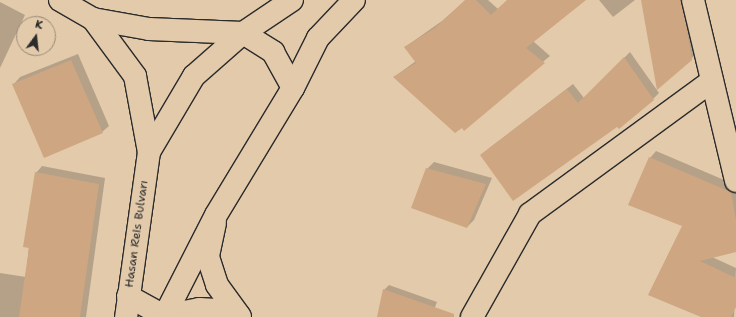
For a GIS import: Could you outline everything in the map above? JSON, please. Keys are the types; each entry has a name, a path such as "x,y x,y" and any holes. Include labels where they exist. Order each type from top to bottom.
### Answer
{"street":[{"path":"60,0 93,19 148,29 243,33 273,52 294,88"},
{"path":"149,152 194,76 243,33 292,0"},
{"path":"164,316 216,215 294,88 318,38 354,0"},
{"path":"693,0 736,181"},
{"path":"93,19 136,76 149,152"},
{"path":"472,317 530,214 712,81"},
{"name":"Hasan Reis Bulvarı","path":"127,307 149,152"},
{"path":"216,215 208,258 217,285 239,316"},
{"path":"127,307 164,316 200,309 216,310 239,316"}],"building":[{"path":"465,0 476,0 491,15 507,0 586,0 526,48 545,63 464,131 462,128 455,133 393,77 416,63 404,47 435,28"},
{"path":"641,0 681,0 686,24 692,60 657,90"},
{"path":"624,57 654,100 619,129 617,127 513,201 480,155 567,89 578,103"},
{"path":"71,60 103,133 44,158 12,84"},
{"path":"649,157 731,192 736,220 736,252 700,261 736,278 736,307 731,317 701,317 648,295 682,226 628,205"},
{"path":"426,168 486,184 467,228 411,208"},
{"path":"35,172 99,184 80,317 19,317 29,248 23,247"},
{"path":"383,289 454,314 454,317 377,317"}]}
